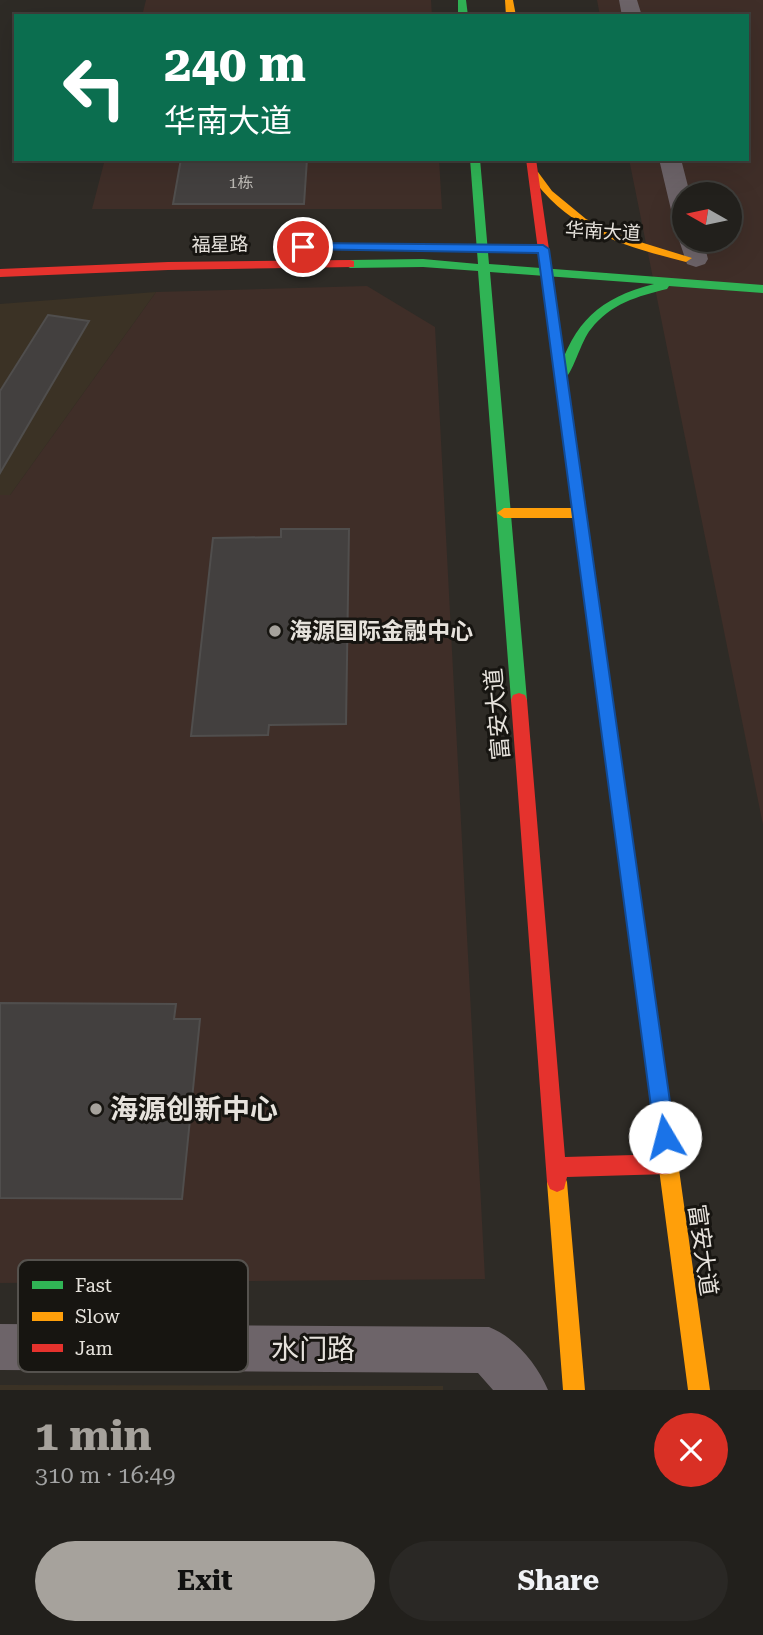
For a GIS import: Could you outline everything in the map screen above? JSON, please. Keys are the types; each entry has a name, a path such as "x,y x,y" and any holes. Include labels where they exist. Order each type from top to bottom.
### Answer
{"main road":[{"name":"富安大道","path":"475,161 574,1390"},
{"name":"富安大道","path":"532,165 537,249 546,271 699,1390"},
{"path":"532,165 552,202 590,227 616,239 696,254"},
{"path":"373,247 436,248"},
{"name":"华南大道","path":"537,249 565,250"},
{"name":"华南大道","path":"602,251 696,254"},
{"path":"0,257 25,255"},
{"name":"福星路","path":"0,273 269,264 484,266"},
{"name":"华南大道","path":"484,266 763,289"},
{"path":"562,385 573,340 586,323 605,307 651,288 687,282"},
{"path":"503,513 579,513"},
{"path":"556,1167 668,1164"}],"street":[{"path":"671,161 676,182"},
{"name":"水门路","path":"0,1347 18,1347"},
{"name":"水门路","path":"248,1349 489,1350 524,1390"}],"shaded area":[{"path":"146,0 431,0 432,14 142,14"},
{"path":"597,0 763,0 763,825 629,161 749,161 749,14 600,14"},
{"path":"104,161 439,161 442,209 92,209"},
{"path":"367,286 435,327 485,1279 248,1281 248,1260 18,1260 18,1283 0,1283 0,495 10,495 156,292"},
{"path":"156,292 10,495 0,495 0,304"},
{"path":"0,1385 443,1386 443,1390 0,1390"}],"building":[{"path":"181,161 307,161 304,204 173,204"},
{"path":"48,315 89,321 0,473 0,391"},
{"name":"海源国际金融中心","path":"281,529 349,529 346,724 269,725 268,735 191,736 213,538 281,537"},
{"name":"海源创新中心","path":"0,1003 176,1004 174,1019 200,1019 182,1199 0,1198"}],"traffic: fast":[{"path":"462,0 463,14"},
{"path":"475,161 519,700"},
{"path":"350,264 423,263 763,289"},
{"path":"563,376 577,340 598,314 626,297 663,286"},
{"path":"577,493 641,963"}],"traffic: slow":[{"path":"509,0 511,14"},
{"path":"534,174 565,209 582,221 620,240 686,258"},
{"path":"504,513 579,513"},
{"path":"641,963 699,1390"},
{"path":"557,1182 574,1390"}],"traffic: jam":[{"path":"531,161 577,493"},
{"path":"0,273 168,266 350,264"},
{"path":"519,700 557,1182"},
{"path":"556,1167 668,1164"}],"place":[{"name":"海源国际金融中心","path":"275,631"},
{"name":"海源创新中心","path":"96,1109"}],"route":[{"path":"303,247 543,249 665,1137"}]}
